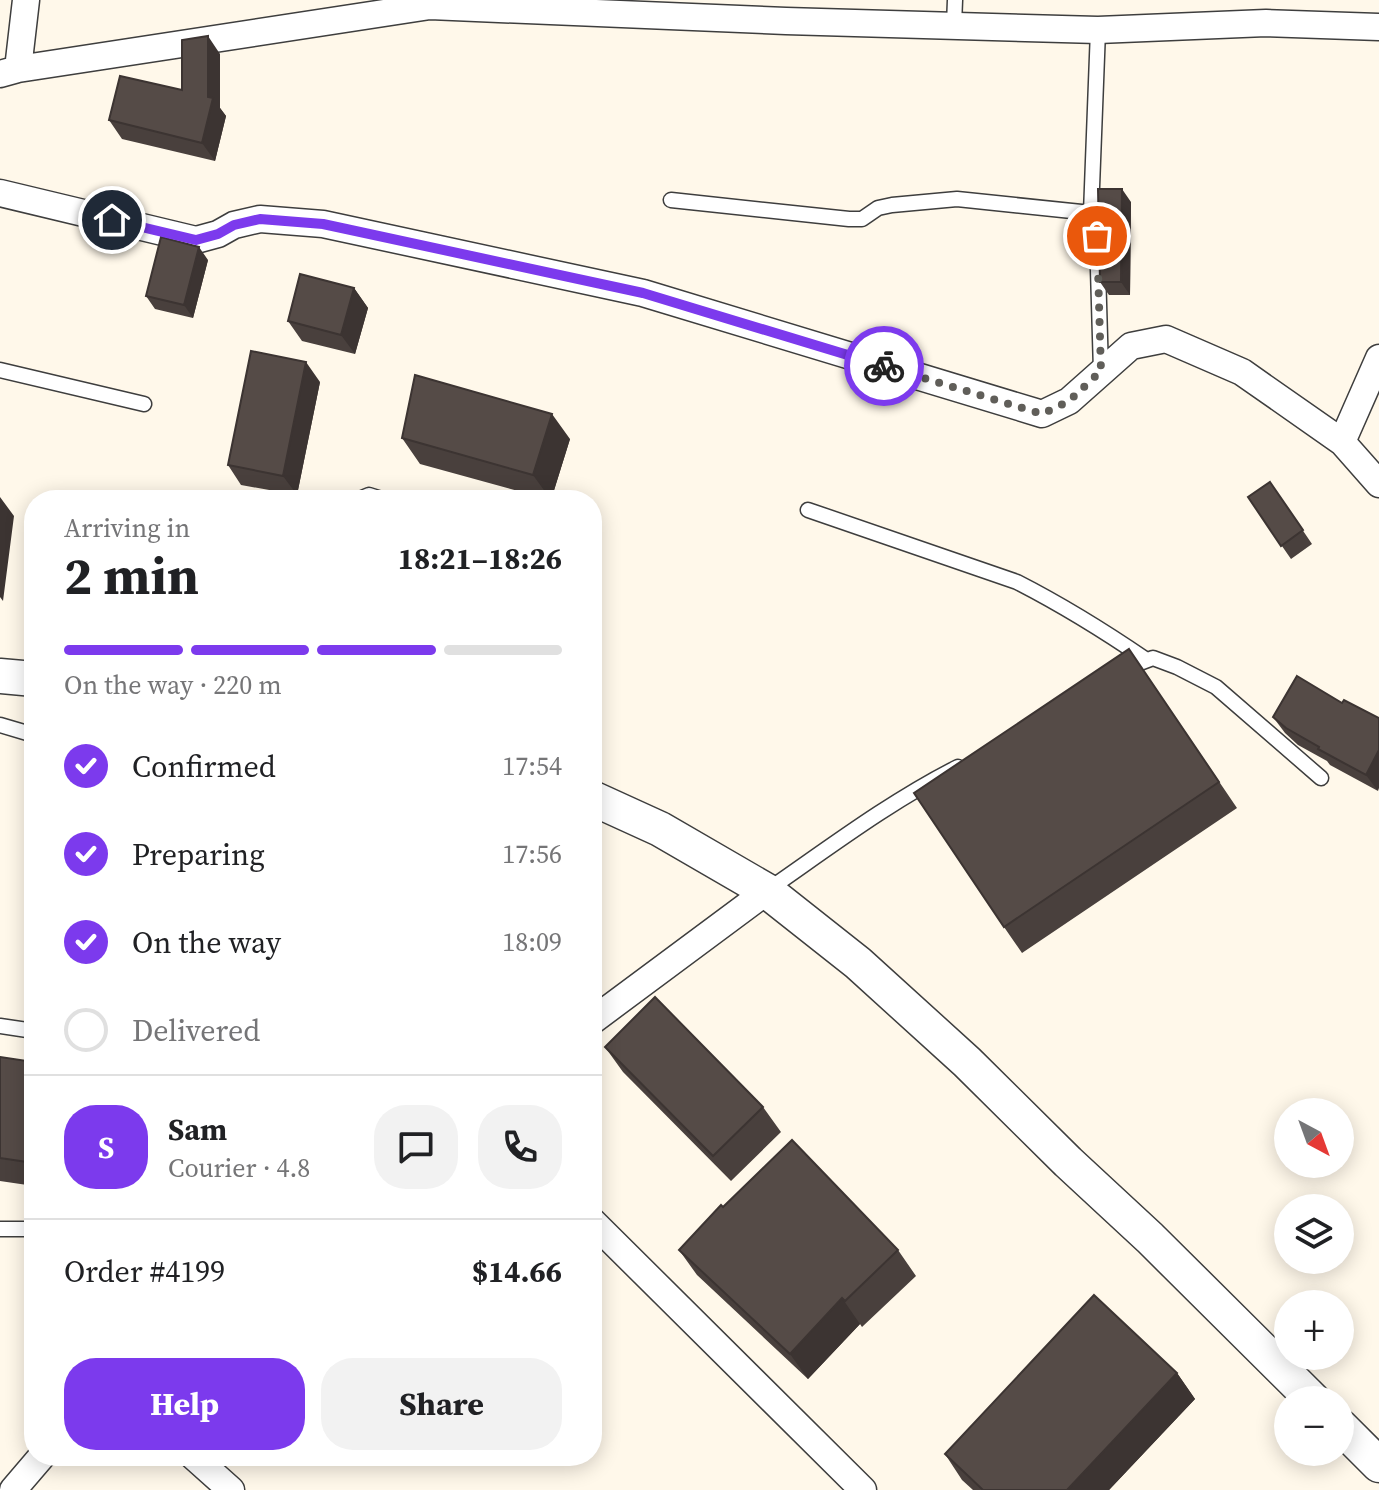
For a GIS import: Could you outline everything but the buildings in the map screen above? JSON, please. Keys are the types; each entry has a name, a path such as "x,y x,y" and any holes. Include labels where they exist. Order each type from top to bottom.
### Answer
{"street":[{"path":"26,0 9,71 430,3 954,12 1098,30 1266,23 1379,27"},
{"path":"0,193 196,240 218,234 234,225 260,219 338,227 643,293 1042,414 1069,401 1131,346 1166,339 1242,372 1342,442 1379,484"},
{"path":"1342,442 1379,358"},
{"path":"0,676 24,678"},
{"path":"602,803 660,829 767,891 858,963 967,1062 1299,1386"},
{"path":"602,1014 767,891"},
{"path":"602,1231 863,1490"},
{"path":"1354,1440 1379,1465"},
{"path":"13,1490 33,1466"},
{"path":"204,1466 231,1490"}],"lane":[{"path":"1098,30 1091,213 1097,236 1101,371"},
{"path":"671,200 849,219 862,219 878,208 892,205 957,199 1091,213"},
{"path":"0,370 144,404"},
{"path":"808,510 1017,582 1094,624 1145,659"},
{"path":"1106,679 1145,659 1153,658 1177,667 1216,687 1321,778"},
{"path":"0,725 24,732"},
{"path":"767,891 875,815 975,758"},
{"path":"0,1026 24,1030"},
{"path":"0,1229 24,1229"}],"way so far":[{"path":"884,366 1042,414 1069,401 1101,371 1097,236"}],"route":[{"path":"112,220 196,240 218,234 234,225 260,219 323,224 643,293 884,366"}]}
